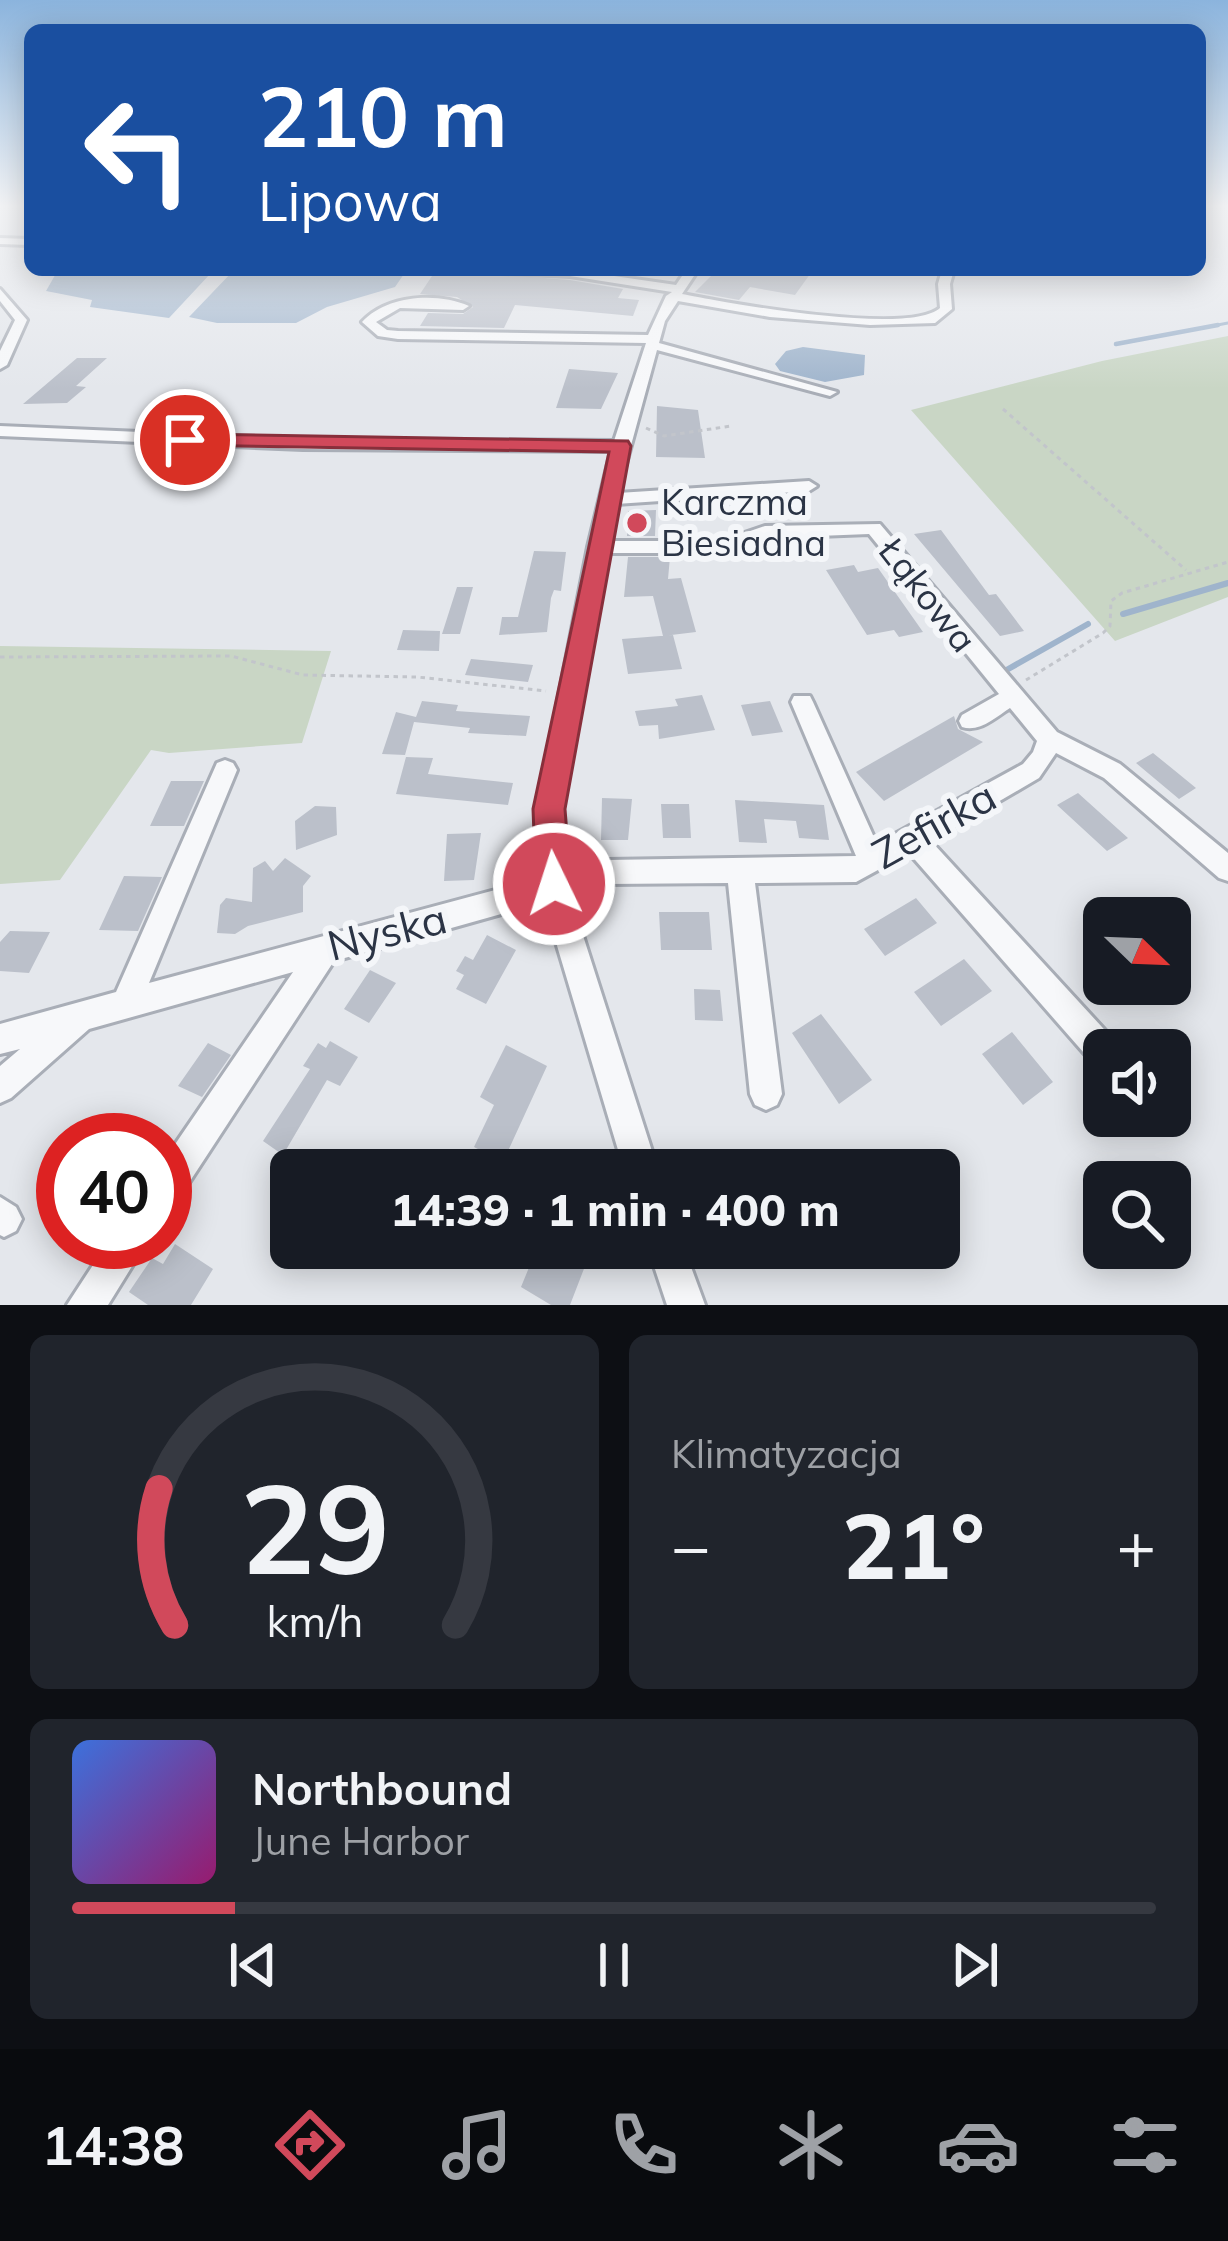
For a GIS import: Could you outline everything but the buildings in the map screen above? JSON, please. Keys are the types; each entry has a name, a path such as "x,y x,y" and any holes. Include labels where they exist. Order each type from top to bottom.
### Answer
{"street":[{"path":"587,276 770,311 921,321 944,314 947,276"},
{"path":"634,1149 577,973 554,884 549,809 620,446 652,342 687,276"},
{"path":"0,293 21,320 0,365"},
{"path":"463,306 393,303 368,322 383,333 652,342 830,392"},
{"path":"0,431 303,445 620,446"},
{"path":"608,499 809,486"},
{"name":"Łąkowa","path":"598,547 723,547 765,532 874,528 1013,696"},
{"path":"970,721 1013,696 1049,739 1112,771 1228,869"},
{"path":"802,702 872,862"},
{"name":"Zefirka","path":"554,884 607,872 856,870 1031,771 1043,758 1049,739"},
{"path":"124,1006 225,770"},
{"path":"912,838 1083,1029"},
{"path":"740,872 766,1094"},
{"name":"Nyska","path":"0,1039 487,907 554,884"},
{"path":"192,1150 326,948"},
{"path":"0,1087 83,1015"},
{"path":"86,1305 111,1269"},
{"path":"671,1269 678,1302"}],"path":[{"path":"1003,409 1189,573"},
{"path":"647,416 645,428 659,436 731,426"},
{"path":"1013,696 1035,672 1103,633 1109,626 1111,601 1228,562"},
{"path":"0,657 231,656 303,675 418,677 570,694"}],"green space":[{"path":"1228,336 1228,597 1115,641 911,410 1102,361"},
{"path":"0,646 331,651 302,743 169,753 151,750 60,880 0,884"}],"water":[{"path":"55,276 208,276 169,318 90,307 92,300 46,291"},
{"path":"228,276 403,276 395,287 327,307 296,323 217,323 189,317"},
{"path":"803,347 865,355 864,375 825,382 780,371 775,364 786,351"}],"waterway":[{"path":"1205,327 1228,323"},
{"path":"1205,327 1218,325"},
{"path":"1116,344 1205,327"},
{"path":"1123,614 1228,583"},
{"path":"1003,672 1088,624"}],"place":[{"name":"Karczma Biesiadna","path":"637,523"}],"route":[{"path":"185,440 620,446 549,809 554,884"}]}
